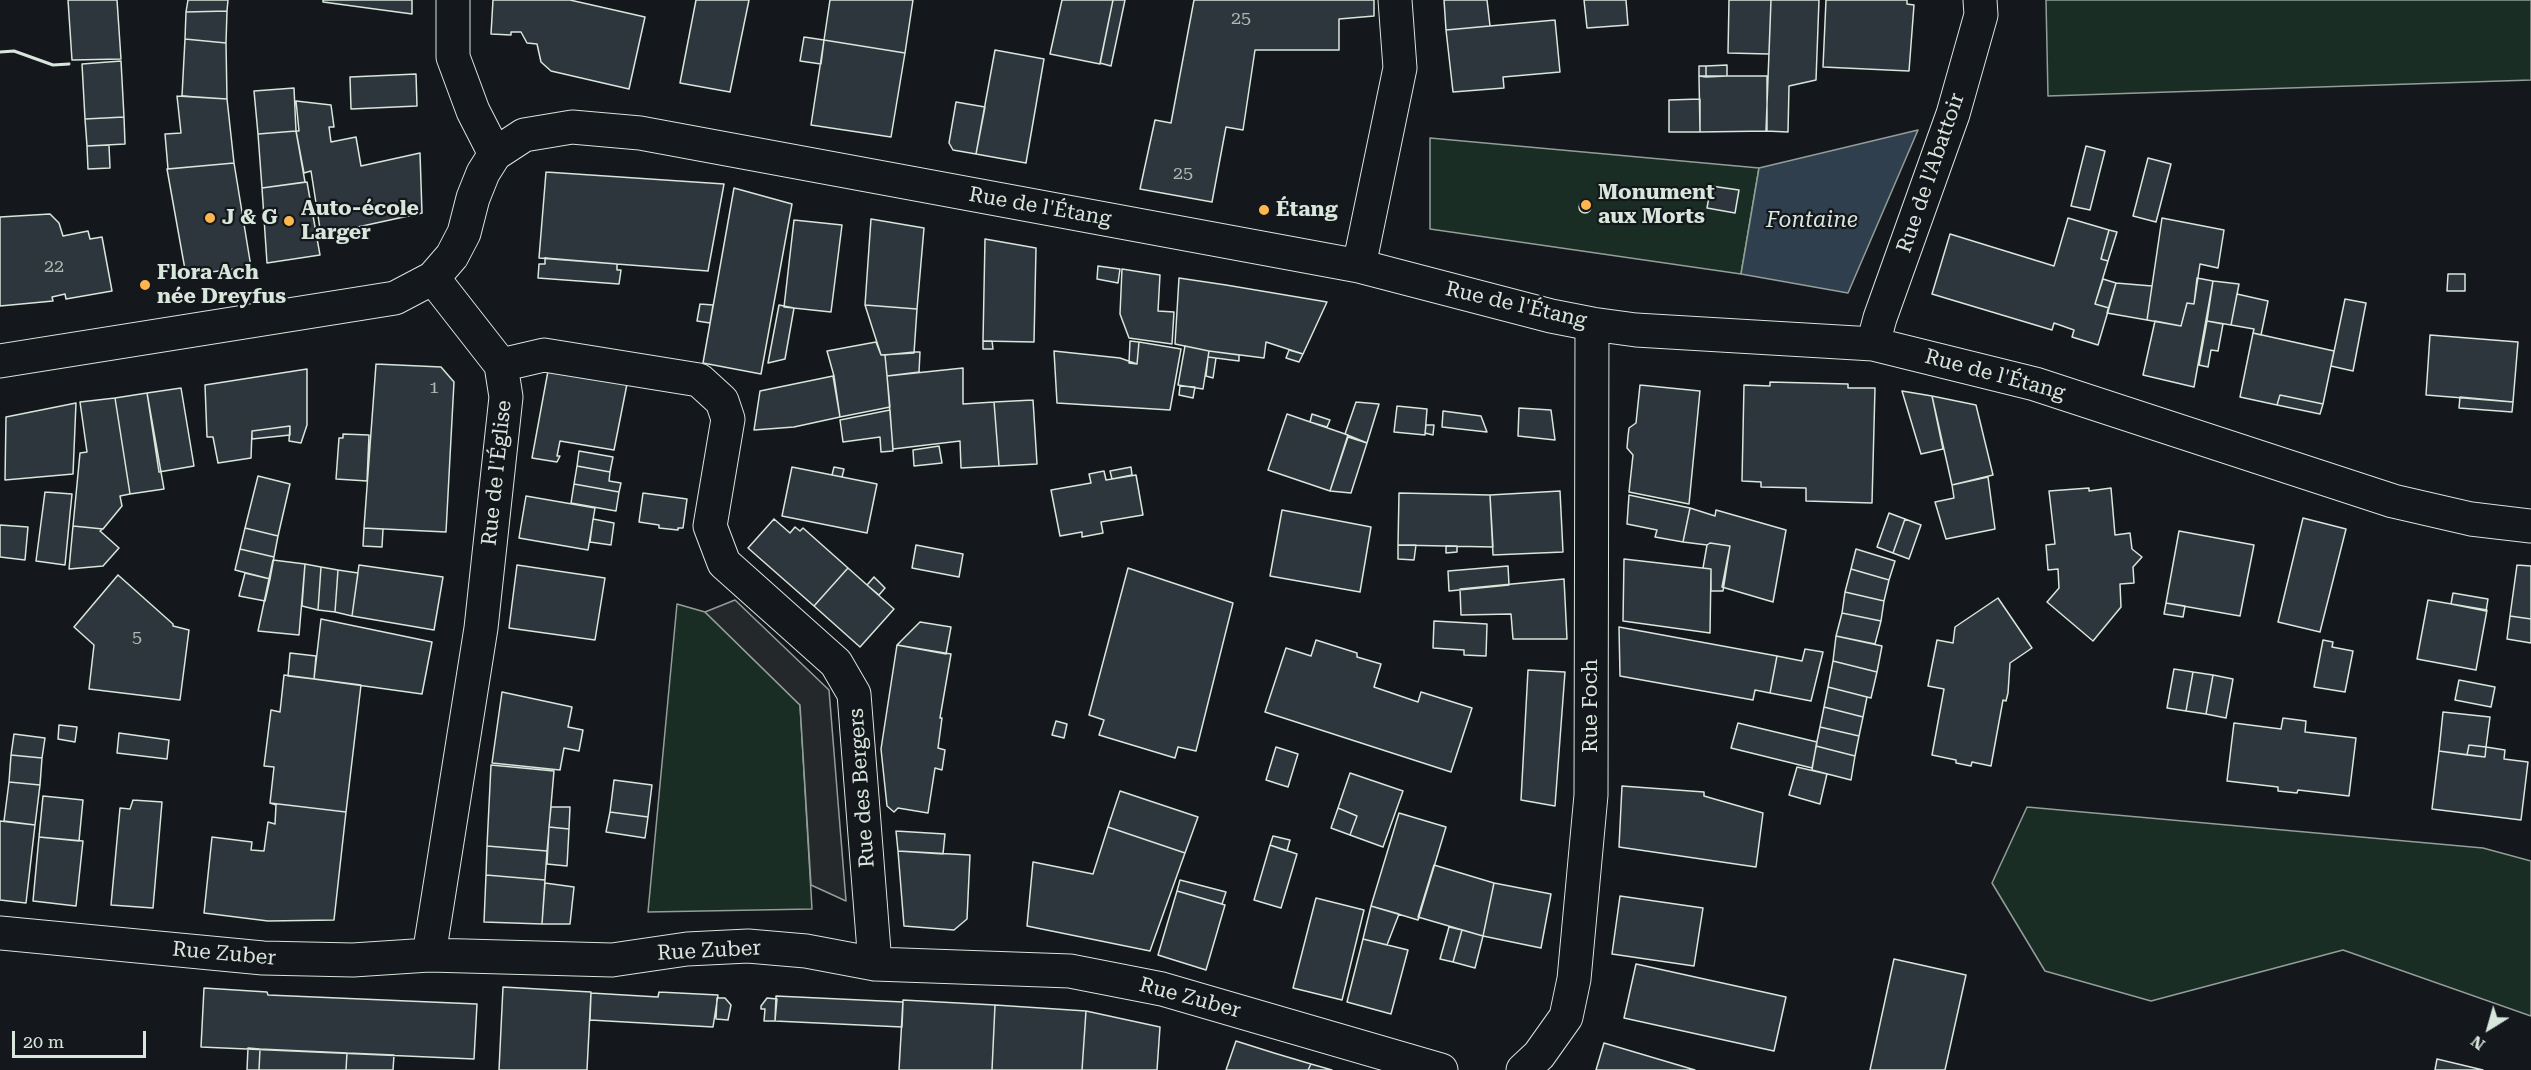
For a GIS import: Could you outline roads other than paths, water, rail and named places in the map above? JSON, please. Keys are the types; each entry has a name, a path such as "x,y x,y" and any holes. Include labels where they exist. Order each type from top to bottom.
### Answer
{"street":[{"path":"0,361 395,297 433,278 452,256 460,241 480,181 495,154 473,111 453,57 453,0"},
{"path":"1359,266 1400,68 1395,0"},
{"name":"Rue de l'Abattoir","path":"1873,344 1880,318 1953,114 1980,15 1980,0"},
{"name":"Rue de l'Étang","path":"495,154 524,135 572,127 640,133 1359,266 1551,316 1592,324 1636,330 1873,344 2035,384 2393,501 2471,519 2531,526"},
{"name":"Rue de l'Église","path":"429,955 481,628 506,397 501,365 433,278"},
{"name":"Rue Foch","path":"1523,1070 1539,1055 1566,1017 1574,979 1591,795 1592,324"},
{"name":"Rue des Bergers","path":"501,365 543,355 654,372 699,380 722,401 728,419 710,526 724,563 836,663 854,694 875,964"},
{"name":"Rue Zuber","path":"0,933 262,958 353,960 429,955 612,960 687,949 748,946 806,951 875,964 1082,973 1162,989 1442,1070"}],"water":[{"name":"Fontaine","path":"1918,130 1848,293 1741,274 1759,168"}],"place":[{"name":"Monument aux Morts","path":"1586,205"},
{"name":"Étang","path":"1264,210"},
{"name":"J & G","path":"210,218"},
{"name":"Auto-école Larger","path":"289,221"},
{"name":"Flora Ach née Dreyfus","path":"145,285"}]}
